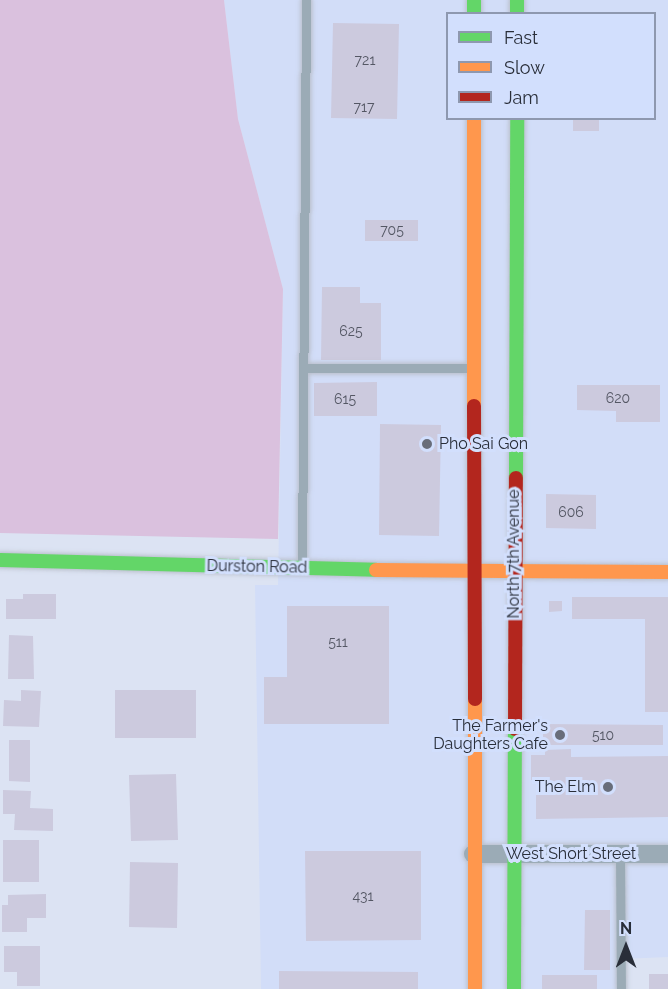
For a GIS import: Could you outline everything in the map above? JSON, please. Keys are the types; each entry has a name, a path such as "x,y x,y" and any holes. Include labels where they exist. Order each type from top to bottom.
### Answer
{"main road":[{"path":"474,120 473,854 475,989"},
{"name":"North 7th Avenue","path":"514,989 517,120"},
{"name":"Durston Road","path":"0,560 514,573 668,572"}],"street":[{"name":"West Short Street","path":"473,854 668,854"}],"lane":[{"path":"302,568 306,0"},
{"path":"304,368 473,369"},
{"path":"620,854 621,989"}],"shaded area":[{"path":"0,0 224,0 238,119 283,289 278,539 0,533"},
{"path":"224,0 668,0 668,957 621,959 621,989 261,989 255,585 278,585 283,289 238,119"}],"building":[{"path":"333,23 399,24 397,119 331,118"},
{"path":"573,120 599,120 599,131 573,131"},
{"path":"365,220 418,220 418,241 365,241"},
{"path":"322,287 360,287 360,303 381,303 381,360 321,360"},
{"path":"377,382 377,416 314,416 314,383"},
{"path":"577,385 660,385 660,422 616,422 616,411 577,410"},
{"path":"380,424 441,425 439,536 379,535"},
{"path":"546,494 596,495 596,529 546,528"},
{"path":"23,594 56,594 56,619 6,619 6,599 23,599"},
{"path":"572,597 668,597 668,712 645,712 645,619 572,619"},
{"path":"549,601 562,601 562,611 549,612"},
{"path":"287,606 389,606 389,724 264,724 264,677 287,677"},
{"path":"9,635 33,636 34,679 8,679"},
{"path":"21,690 41,691 39,727 3,726 4,700 21,701"},
{"path":"115,690 196,690 196,738 115,738"},
{"path":"543,724 663,725 663,745 543,745"},
{"path":"9,740 30,740 30,782 9,781"},
{"name":"The Elm","path":"571,749 571,757 668,756 668,817 536,819 536,794 547,794 547,780 531,780 531,755 545,755 545,750"},
{"path":"176,774 178,840 131,841 129,775"},
{"path":"3,790 31,791 30,808 53,809 53,831 14,830 15,814 3,814"},
{"path":"3,840 39,840 39,882 3,882"},
{"path":"305,851 421,851 421,940 306,941"},
{"path":"130,862 178,863 177,928 129,927"},
{"path":"46,894 46,918 27,918 27,932 2,932 2,905 8,905 8,895"},
{"path":"585,910 610,910 610,970 584,970"},
{"path":"4,946 40,946 40,986 17,986 17,972 4,972"},
{"path":"279,971 418,972 418,989 279,989"},
{"path":"649,974 668,974 668,989 649,989"},
{"path":"542,975 597,975 597,989 542,989"}],"traffic: fast":[{"path":"474,0 474,12"},
{"path":"517,0 517,12"},
{"path":"516,478 517,120"},
{"path":"0,560 376,570"},
{"path":"514,989 515,729"}],"traffic: slow":[{"path":"474,120 474,406"},
{"path":"376,570 668,572"},
{"path":"475,699 475,989"}],"traffic: jam":[{"path":"474,406 475,699"},
{"path":"515,729 516,478"}],"place":[{"name":"Pho Sai Gon","path":"427,444"},
{"name":"The Farmer's Daughters Cafe","path":"560,735"},
{"name":"The Elm","path":"608,787"}]}
